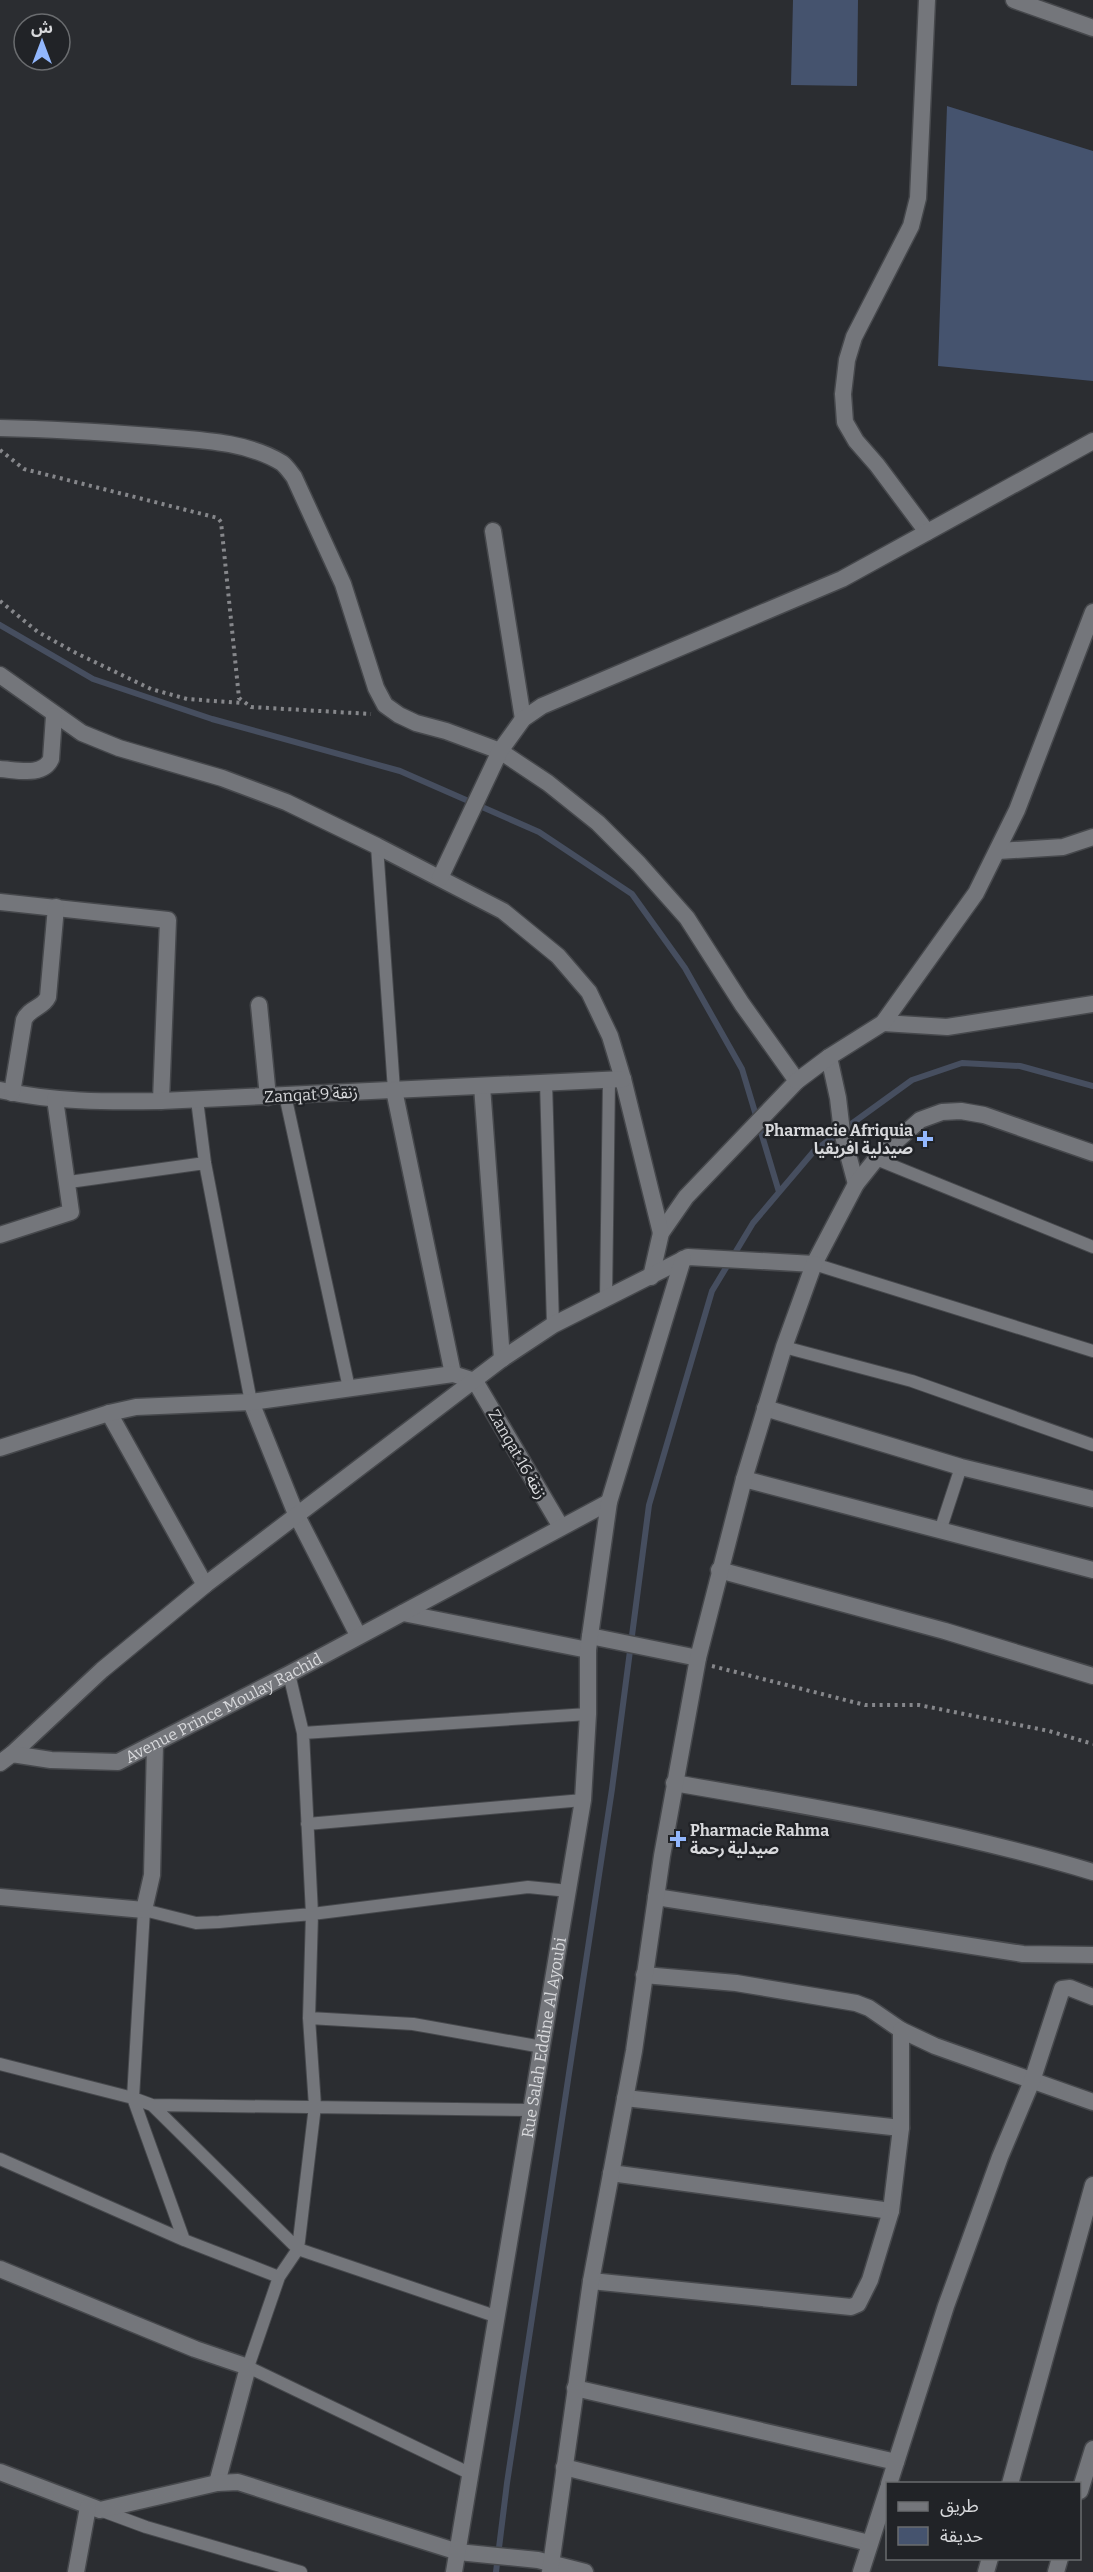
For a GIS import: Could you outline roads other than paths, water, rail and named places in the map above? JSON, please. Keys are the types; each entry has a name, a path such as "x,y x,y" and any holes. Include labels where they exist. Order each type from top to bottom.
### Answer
{"street":[{"path":"927,0 918,198 912,226 854,337 847,360 843,394 845,422 856,441 927,532"},
{"path":"1014,0 1093,28"},
{"path":"0,428 69,429 203,440 235,446 285,465 294,477 343,584 376,688 385,705 399,715 500,751 548,783 598,823 639,864 687,918 742,1004 797,1081"},
{"path":"440,878 500,751 523,719 543,706 842,579 1093,441"},
{"path":"493,531 523,719"},
{"path":"651,1277 661,1233 686,1197 797,1081 882,1023 976,893 998,851 1044,742 1093,612"},
{"path":"0,675 54,716 82,733 119,748 222,778 286,802 377,846 503,911 558,956 589,992 610,1035 616,1079 661,1233"},
{"path":"0,769 35,771 44,769 51,759 54,716"},
{"path":"998,851 1063,847 1093,837"},
{"path":"377,846 394,1090 453,1374"},
{"path":"0,902 168,920 161,1101"},
{"path":"6,1092 24,1020 31,1011 44,1004 48,997 56,907"},
{"path":"882,1023 946,1027 1093,1004"},
{"path":"259,1005 268,1097"},
{"path":"1076,1005 1093,1016"},
{"path":"829,1057 842,1132 856,1184"},
{"path":"606,1298 616,1079"},
{"name":"Zanqat 9 زنقة","path":"6,1092 55,1099 104,1102 161,1101 616,1079"},
{"path":"546,1082 553,1325"},
{"path":"482,1086 502,1359"},
{"path":"285,1095 349,1388"},
{"path":"0,1235 71,1212 69,1182 55,1099"},
{"path":"197,1100 205,1163 251,1401 296,1514 358,1635"},
{"path":"546,2565 564,2467 591,2281 625,2098 674,1782 698,1660 719,1570 744,1479 784,1347 814,1264 856,1184 876,1159 920,1120 942,1112 961,1111 984,1115 1093,1153"},
{"path":"876,1159 1093,1247"},
{"path":"69,1182 205,1163"},
{"path":"6,1758 102,1670 205,1585 502,1359 553,1325 685,1258 814,1264 1093,1351"},
{"name":"Rue Salah Eddine Al Ayoubi","path":"454,2572 583,1800 589,1643 609,1503 685,1258"},
{"path":"784,1347 912,1381 1093,1445"},
{"path":"0,1448 109,1413 136,1407 251,1401 453,1374 475,1381"},
{"name":"Zanqat 16 زنقة","path":"475,1381 561,1527"},
{"path":"765,1408 961,1467 1093,1498"},
{"path":"109,1413 205,1585"},
{"path":"940,1531 961,1467"},
{"path":"744,1479 1093,1570"},
{"name":"Avenue Prince Moulay Rachid","path":"6,1758 118,1762 289,1674 358,1635 609,1503"},
{"path":"719,1570 945,1631 1093,1676"},
{"path":"403,1613 589,1643 620,1641 670,1650 698,1660"},
{"path":"217,2483 248,2367 279,2277 298,2249 315,2106 309,2018 312,1914 303,1733 289,1674"},
{"path":"303,1733 588,1714"},
{"path":"155,1744 152,1875 144,1910 133,2098 184,2240"},
{"path":"674,1782 905,1824 1022,1851 1093,1872"},
{"path":"307,1824 583,1800"},
{"path":"0,1897 144,1910 196,1923 312,1914 528,1887 568,1891"},
{"path":"656,1897 1023,1954 1093,1955"},
{"path":"644,1975 747,1984 856,2003 869,2008 901,2030 935,2046 1093,2102"},
{"path":"889,2482 964,2256 1000,2157 1032,2081 1062,1989 1070,1988 1093,1997"},
{"path":"309,2018 413,2024 542,2047"},
{"path":"591,2281 851,2307 858,2304 870,2280 891,2211 901,2128 901,2030"},
{"path":"0,2064 133,2098 152,2105 530,2110"},
{"path":"625,2098 901,2128"},
{"path":"152,2105 298,2249 495,2316"},
{"path":"0,2159 184,2240 279,2277"},
{"path":"611,2173 891,2211"},
{"path":"1012,2482 1093,2185"},
{"path":"0,2269 195,2349 248,2367 471,2474"},
{"path":"575,2388 896,2462"},
{"path":"1081,2488 1093,2449"},
{"path":"564,2467 869,2543"},
{"path":"0,2472 146,2527 301,2572"},
{"path":"94,2509 217,2483 238,2482 458,2552 585,2572"},
{"path":"861,2572 886,2492"},
{"path":"76,2572 94,2509"}],"waterway":[{"path":"0,625 93,679 212,719 400,771 539,832 632,894 685,968 742,1069 779,1192"},
{"path":"496,2572 507,2483 612,1789 649,1505 712,1291 753,1223 814,1151 912,1080 962,1063 1020,1066 1093,1086"}],"place":[{"name":"Pharmacie Afriquia صيدلية افريقيا","path":"925,1139"},
{"name":"Pharmacie Rahma صيدلية رحمة","path":"678,1839"}]}
